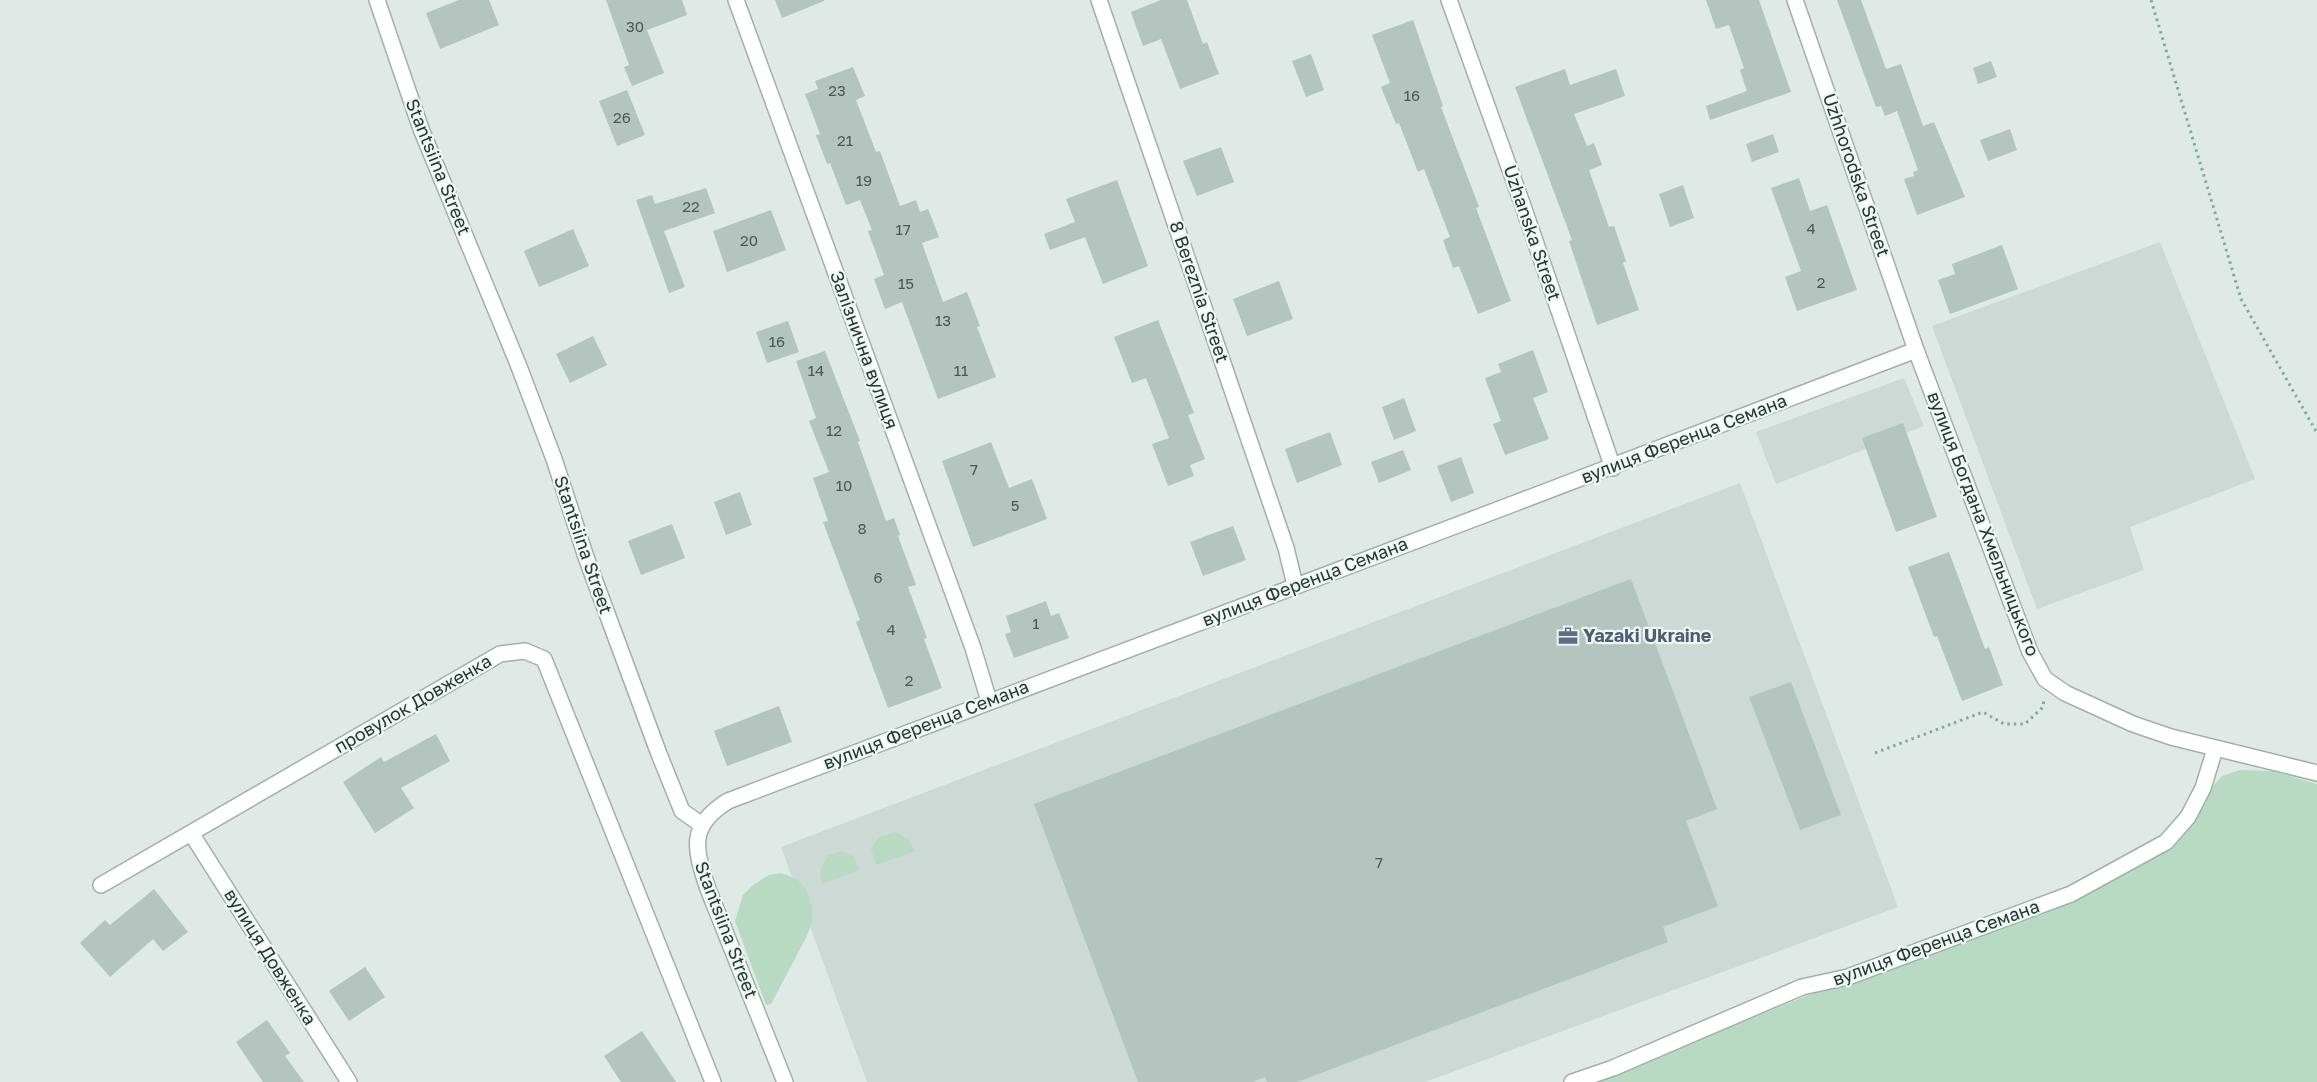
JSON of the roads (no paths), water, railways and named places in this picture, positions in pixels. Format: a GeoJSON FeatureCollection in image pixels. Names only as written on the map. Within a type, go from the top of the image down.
{"type":"FeatureCollection","features":[{"type":"Feature","properties":{"kind":"street","name":"Stantsiina Street"},"geometry":{"type":"LineString","coordinates":[[377,0],[421,129],[518,364],[554,459],[586,557],[659,754],[682,811],[702,825],[696,845],[700,866],[785,1082]]}},
{"type":"Feature","properties":{"kind":"street","name":"Залізнична вулиця"},"geometry":{"type":"LineString","coordinates":[[736,0],[970,638],[989,701]]}},
{"type":"Feature","properties":{"kind":"street","name":"8 Bereznia Street"},"geometry":{"type":"LineString","coordinates":[[1099,0],[1286,548],[1295,585]]}},
{"type":"Feature","properties":{"kind":"street","name":"Uzhanska Street"},"geometry":{"type":"LineString","coordinates":[[1448,0],[1523,206],[1613,468]]}},
{"type":"Feature","properties":{"kind":"street","name":"Uzhhorodska Street"},"geometry":{"type":"LineString","coordinates":[[1795,0],[1916,350]]}},
{"type":"Feature","properties":{"kind":"street","name":"вулиця Ференца Семана"},"geometry":{"type":"LineString","coordinates":[[702,825],[715,809],[728,801],[1295,585],[1613,468],[1916,350]]}},
{"type":"Feature","properties":{"kind":"street","name":"вулиця Богдана Хмельницького"},"geometry":{"type":"LineString","coordinates":[[1916,350],[2030,652],[2045,678],[2065,693],[2133,724],[2216,749],[2317,773]]}},
{"type":"Feature","properties":{"kind":"street","name":"провулок Довженка"},"geometry":{"type":"LineString","coordinates":[[101,884],[500,654],[525,651],[544,659],[713,1082]]}},
{"type":"Feature","properties":{"kind":"street","name":"вулиця Ференца Семана"},"geometry":{"type":"LineString","coordinates":[[1572,1082],[1614,1068],[1802,987],[1848,977],[2071,894],[2166,842],[2188,817],[2203,788],[2216,749]]}},
{"type":"Feature","properties":{"kind":"street","name":"вулиця Довженка"},"geometry":{"type":"LineString","coordinates":[[191,833],[349,1082]]}},
{"type":"Feature","properties":{"kind":"place","name":"Yazaki Ukraine"},"geometry":{"type":"Point","coordinates":[1568,636]}}]}
